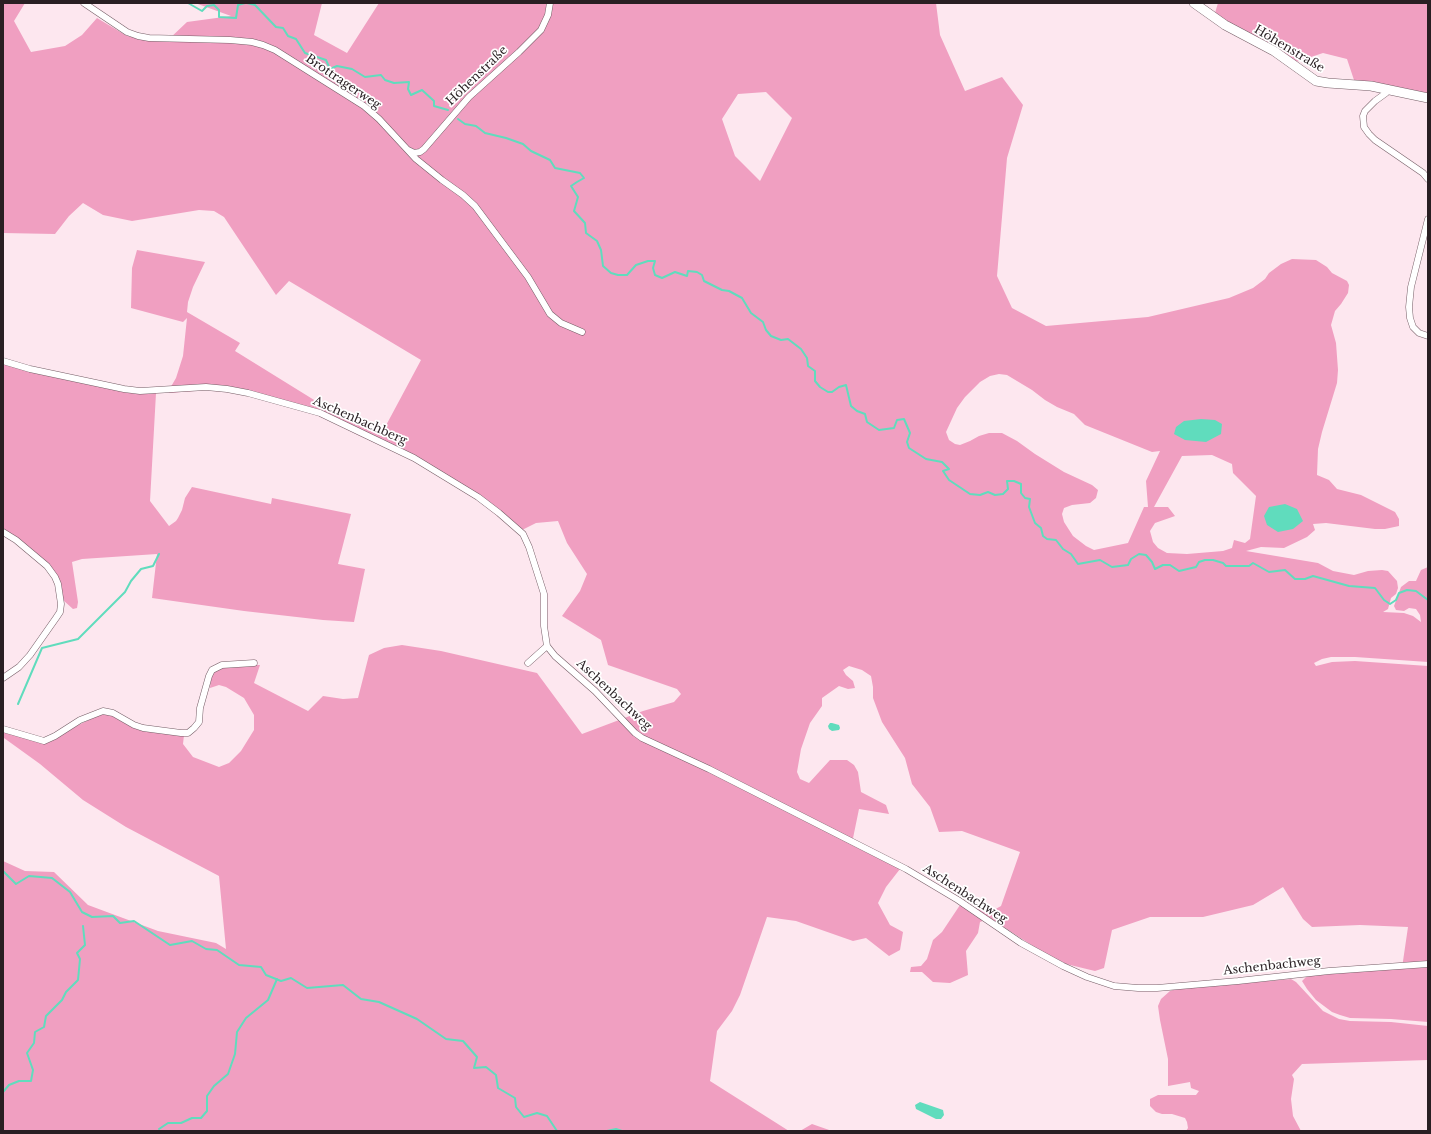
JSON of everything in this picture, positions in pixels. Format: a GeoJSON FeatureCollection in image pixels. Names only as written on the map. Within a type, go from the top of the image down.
{"type":"FeatureCollection","features":[{"type":"Feature","properties":{"kind":"street","name":"Brottragerweg"},"geometry":{"type":"LineString","coordinates":[[84,3],[127,32],[138,36],[149,38],[252,42],[263,45],[275,50],[364,106],[376,116],[421,163],[475,206],[528,277],[550,314],[561,322],[582,332]]}},
{"type":"Feature","properties":{"kind":"street","name":"Höhenstraße"},"geometry":{"type":"LineString","coordinates":[[407,150],[414,153],[420,152],[424,149],[469,97],[541,30],[548,15],[550,3]]}},
{"type":"Feature","properties":{"kind":"street","name":"Höhenstraße"},"geometry":{"type":"LineString","coordinates":[[1194,3],[1226,26],[1278,54],[1305,75],[1316,81],[1371,86],[1428,98]]}},
{"type":"Feature","properties":{"kind":"street"},"geometry":{"type":"LineString","coordinates":[[1389,89],[1365,111],[1363,116],[1364,127],[1375,140],[1423,173],[1428,179]]}},
{"type":"Feature","properties":{"kind":"street"},"geometry":{"type":"LineString","coordinates":[[1428,219],[1411,287],[1409,307],[1413,327],[1419,333],[1428,336]]}},
{"type":"Feature","properties":{"kind":"street","name":"Aschenbachberg"},"geometry":{"type":"LineString","coordinates":[[3,362],[124,389],[140,391],[206,387],[248,393],[326,416],[414,458],[478,497],[504,516],[523,534],[529,547],[544,594],[544,635],[547,646]]}},
{"type":"Feature","properties":{"kind":"street"},"geometry":{"type":"LineString","coordinates":[[3,532],[22,545],[47,566],[55,577],[60,593],[61,604],[61,610],[30,655],[19,667],[3,678]]}},
{"type":"Feature","properties":{"kind":"street"},"geometry":{"type":"LineString","coordinates":[[528,663],[547,646]]}},
{"type":"Feature","properties":{"kind":"street","name":"Aschenbachweg"},"geometry":{"type":"LineString","coordinates":[[547,646],[555,656],[594,691],[634,733],[642,738],[708,769],[906,869],[958,900],[1021,943],[1087,977],[1114,986],[1156,988],[1329,971],[1428,964]]}},
{"type":"Feature","properties":{"kind":"street"},"geometry":{"type":"LineString","coordinates":[[3,729],[44,740],[55,736],[80,720],[104,711],[113,713],[130,723],[143,728],[188,733],[198,722],[200,708],[212,670],[222,665],[254,663]]}},
{"type":"Feature","properties":{"kind":"shaded area"},"geometry":{"type":"Polygon","coordinates":[[[3,3],[25,3],[14,21],[31,52],[65,46],[82,35],[97,18],[127,36],[151,40],[168,40],[187,22],[231,16],[195,3],[322,3],[314,35],[347,53],[379,3],[936,3],[940,35],[965,91],[1002,77],[1023,105],[1007,158],[997,276],[1012,308],[1046,326],[1148,317],[1229,298],[1253,288],[1281,264],[1292,259],[1316,260],[1327,267],[1332,273],[1347,281],[1349,285],[1348,293],[1335,311],[1331,325],[1336,343],[1338,370],[1337,383],[1318,449],[1317,475],[1329,480],[1337,489],[1361,495],[1395,512],[1399,519],[1399,526],[1385,529],[1375,529],[1326,523],[1313,524],[1315,530],[1307,537],[1284,548],[1261,547],[1246,551],[1318,563],[1333,571],[1354,575],[1368,571],[1388,571],[1397,581],[1398,588],[1396,594],[1391,598],[1388,609],[1383,612],[1404,613],[1413,616],[1421,622],[1420,615],[1416,609],[1409,608],[1404,611],[1396,610],[1394,606],[1401,587],[1409,581],[1416,581],[1421,570],[1428,567],[1428,662],[1355,657],[1331,657],[1314,663],[1316,666],[1332,662],[1355,661],[1428,666],[1428,1022],[1350,1018],[1332,1012],[1316,1000],[1302,981],[1307,976],[1402,968],[1408,927],[1360,925],[1312,927],[1303,919],[1283,887],[1253,905],[1203,917],[1150,917],[1112,930],[1104,968],[1095,971],[1066,964],[1045,954],[990,918],[980,922],[978,933],[966,951],[968,975],[950,983],[933,982],[922,972],[910,972],[911,967],[921,966],[927,959],[933,940],[942,932],[960,905],[990,912],[1001,906],[1020,852],[962,831],[939,832],[930,807],[912,784],[905,758],[882,722],[873,698],[871,676],[862,670],[849,666],[843,670],[853,681],[855,688],[848,689],[839,686],[822,698],[822,706],[810,723],[801,749],[797,772],[800,779],[809,783],[830,760],[847,760],[854,765],[858,772],[861,792],[886,805],[889,814],[859,809],[852,843],[900,869],[886,887],[878,903],[890,925],[903,932],[900,950],[889,956],[866,938],[853,941],[796,921],[767,917],[740,995],[732,1011],[717,1031],[710,1081],[789,1131],[3,1131],[3,861],[25,871],[54,872],[88,905],[158,931],[216,943],[226,949],[219,876],[126,827],[83,800],[40,764],[4,738],[3,730],[44,742],[105,712],[128,725],[184,735],[183,744],[193,757],[219,767],[229,763],[241,751],[254,730],[254,715],[244,698],[226,687],[219,685],[210,688],[211,675],[216,670],[222,667],[260,665],[254,683],[308,711],[323,696],[343,699],[358,698],[369,655],[384,648],[402,645],[441,651],[537,673],[582,734],[643,711],[674,702],[681,694],[677,689],[608,665],[601,640],[562,616],[580,591],[587,574],[567,543],[558,521],[536,523],[518,532],[477,500],[413,460],[312,413],[237,393],[206,390],[169,393],[169,390],[176,378],[183,356],[187,318],[183,322],[131,308],[132,268],[137,250],[205,262],[193,287],[188,302],[187,312],[240,343],[235,351],[340,416],[378,435],[383,431],[421,360],[289,281],[276,295],[224,217],[214,211],[199,210],[132,221],[103,215],[83,203],[69,216],[55,234],[3,233],[3,3]],[[766,92],[738,94],[722,119],[735,156],[760,181],[792,118],[766,92]],[[999,374],[990,376],[980,382],[965,397],[957,408],[946,432],[949,440],[960,445],[989,433],[1002,433],[1017,441],[1064,472],[1092,485],[1098,490],[1096,498],[1090,503],[1072,505],[1064,508],[1062,514],[1064,522],[1073,536],[1094,550],[1128,543],[1144,507],[1148,507],[1146,481],[1160,451],[1152,452],[1085,425],[1074,414],[1057,407],[1007,375],[999,374]],[[1212,455],[1182,456],[1154,507],[1168,507],[1175,516],[1155,523],[1150,531],[1153,542],[1158,548],[1167,553],[1187,554],[1223,551],[1232,548],[1234,540],[1245,543],[1250,539],[1256,496],[1233,473],[1232,464],[1212,455]]]}},
{"type":"Feature","properties":{"kind":"shaded area"},"geometry":{"type":"Polygon","coordinates":[[[1218,3],[1428,3],[1428,94],[1403,88],[1354,80],[1347,59],[1323,53],[1296,62],[1227,22],[1215,13],[1218,3]]]}},
{"type":"Feature","properties":{"kind":"shaded area"},"geometry":{"type":"Polygon","coordinates":[[[3,364],[30,372],[124,392],[140,394],[156,393],[150,501],[169,526],[178,518],[185,498],[192,487],[271,504],[272,498],[351,514],[338,564],[365,569],[354,622],[244,611],[152,598],[157,554],[82,559],[72,562],[78,602],[77,608],[73,609],[63,600],[57,576],[3,529],[3,364]]]}},
{"type":"Feature","properties":{"kind":"shaded area"},"geometry":{"type":"Polygon","coordinates":[[[1201,419],[1215,420],[1222,424],[1221,434],[1206,442],[1185,440],[1174,434],[1176,427],[1184,421],[1201,419]]]}},
{"type":"Feature","properties":{"kind":"shaded area"},"geometry":{"type":"Polygon","coordinates":[[[1285,504],[1297,509],[1303,521],[1293,529],[1278,532],[1267,525],[1264,516],[1269,507],[1285,504]]]}},
{"type":"Feature","properties":{"kind":"shaded area"},"geometry":{"type":"Polygon","coordinates":[[[830,723],[839,725],[839,730],[832,731],[829,729],[828,726],[830,723]]]}},
{"type":"Feature","properties":{"kind":"shaded area"},"geometry":{"type":"Polygon","coordinates":[[[1291,979],[1296,982],[1323,1011],[1339,1019],[1428,1026],[1428,1060],[1302,1064],[1292,1075],[1294,1079],[1291,1099],[1293,1116],[1301,1131],[1186,1131],[1188,1128],[1185,1118],[1172,1114],[1162,1114],[1156,1112],[1150,1106],[1150,1099],[1158,1095],[1196,1095],[1199,1091],[1191,1088],[1190,1082],[1168,1086],[1168,1059],[1158,1006],[1161,999],[1170,991],[1176,989],[1291,979]]]}},
{"type":"Feature","properties":{"kind":"shaded area"},"geometry":{"type":"Polygon","coordinates":[[[920,1102],[943,1110],[944,1115],[941,1119],[936,1119],[916,1109],[915,1105],[920,1102]]]}},
{"type":"Feature","properties":{"kind":"shaded area"},"geometry":{"type":"Polygon","coordinates":[[[812,1124],[832,1131],[800,1131],[812,1124]]]}},
{"type":"Feature","properties":{"kind":"waterway"},"geometry":{"type":"LineString","coordinates":[[188,3],[202,11],[207,6],[214,5],[219,10],[219,17],[236,18],[238,5],[245,3]]}},
{"type":"Feature","properties":{"kind":"waterway"},"geometry":{"type":"LineString","coordinates":[[247,3],[255,5],[276,27],[283,28],[288,36],[296,39],[305,53],[326,60],[330,69],[337,66],[352,69],[365,77],[381,75],[385,80],[394,83],[409,82],[408,89],[411,95],[422,90],[434,101],[434,106],[448,110]]}},
{"type":"Feature","properties":{"kind":"waterway"},"geometry":{"type":"LineString","coordinates":[[458,119],[465,124],[476,126],[485,133],[523,144],[531,151],[550,160],[555,168],[580,173],[584,178],[571,186],[578,197],[574,211],[585,223],[586,233],[597,241],[601,250],[603,266],[611,273],[627,275],[636,265],[648,261],[655,261],[653,268],[655,275],[662,278],[675,272],[687,276],[688,271],[697,272],[702,275],[704,281],[742,298],[751,313],[763,322],[766,330],[771,336],[781,340],[788,339],[801,349],[807,358],[808,366],[815,371],[815,381],[820,387],[828,392],[832,392],[839,387],[846,385],[851,406],[857,411],[865,414],[867,422],[879,430],[894,428],[897,420],[904,419],[910,433],[907,442],[909,448],[926,459],[942,462],[949,469],[943,471],[949,480],[970,494],[980,495],[988,492],[995,495],[1003,494],[1008,489],[1007,481],[1014,481],[1021,484],[1021,493],[1025,498],[1030,499],[1029,507],[1035,523],[1041,528],[1043,536],[1047,539],[1056,540],[1063,549],[1071,554],[1078,564],[1100,560],[1112,567],[1128,565],[1131,559],[1139,554],[1146,555],[1152,562],[1155,569],[1163,565],[1170,565],[1179,571],[1196,567],[1199,562],[1205,560],[1213,560],[1223,563],[1226,566],[1249,566],[1253,563],[1269,572],[1285,570],[1295,579],[1305,579],[1313,576],[1349,586],[1375,588],[1384,600],[1390,604],[1396,600],[1399,593],[1407,590],[1416,591],[1428,600]]}},
{"type":"Feature","properties":{"kind":"waterway"},"geometry":{"type":"LineString","coordinates":[[18,704],[42,648],[78,639],[125,592],[131,581],[141,569],[153,566],[159,554]]}},
{"type":"Feature","properties":{"kind":"waterway"},"geometry":{"type":"LineString","coordinates":[[3,871],[16,884],[29,876],[52,878],[70,892],[82,912],[92,917],[113,916],[120,923],[134,921],[170,945],[192,941],[206,949],[217,950],[239,965],[261,967],[266,975],[281,981],[291,978],[307,988],[343,985],[361,999],[379,1002],[417,1019],[446,1039],[463,1041],[477,1057],[474,1068],[486,1067],[496,1075],[498,1088],[515,1098],[516,1107],[524,1117],[537,1113],[547,1116],[557,1131]]}},
{"type":"Feature","properties":{"kind":"waterway"},"geometry":{"type":"LineString","coordinates":[[3,1092],[9,1085],[19,1081],[31,1081],[33,1070],[27,1053],[34,1043],[35,1032],[44,1027],[46,1016],[62,1000],[66,992],[78,980],[80,959],[77,953],[85,945],[83,926]]}},
{"type":"Feature","properties":{"kind":"waterway"},"geometry":{"type":"LineString","coordinates":[[159,1129],[168,1123],[181,1123],[192,1118],[201,1118],[207,1111],[207,1096],[214,1086],[228,1074],[235,1054],[237,1032],[246,1018],[268,1000],[277,979]]}},
{"type":"Feature","properties":{"kind":"waterway"},"geometry":{"type":"LineString","coordinates":[[607,1131],[616,1129],[622,1131]]}}]}
